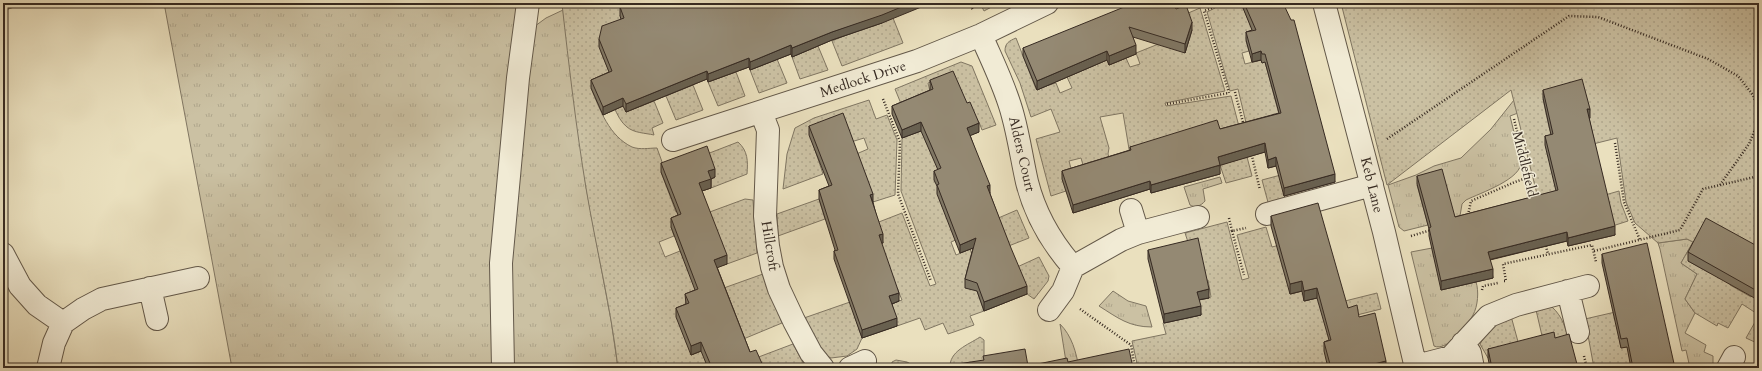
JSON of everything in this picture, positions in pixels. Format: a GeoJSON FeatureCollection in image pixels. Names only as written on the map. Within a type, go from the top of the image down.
{"type":"FeatureCollection","features":[{"type":"Feature","properties":{"kind":"street"},"geometry":{"type":"LineString","coordinates":[[503,368],[501,263],[518,78],[528,3]]}},
{"type":"Feature","properties":{"kind":"street","name":"Medlock Drive"},"geometry":{"type":"LineString","coordinates":[[673,140],[917,61],[981,34],[1047,3]]}},
{"type":"Feature","properties":{"kind":"street","name":"Keb Lane"},"geometry":{"type":"LineString","coordinates":[[1324,3],[1372,185],[1416,367]]}},
{"type":"Feature","properties":{"kind":"street","name":"Alders Court"},"geometry":{"type":"LineString","coordinates":[[981,34],[1006,93],[1013,116],[1033,201],[1048,234],[1058,250],[1073,267]]}},
{"type":"Feature","properties":{"kind":"street","name":"Hillcroft"},"geometry":{"type":"LineString","coordinates":[[761,112],[768,130],[765,216],[771,262],[779,289],[794,321],[811,353],[823,368]]}},
{"type":"Feature","properties":{"kind":"street"},"geometry":{"type":"LineString","coordinates":[[1267,214],[1372,185]]}},
{"type":"Feature","properties":{"kind":"street"},"geometry":{"type":"LineString","coordinates":[[1131,210],[1138,233]]}},
{"type":"Feature","properties":{"kind":"street"},"geometry":{"type":"LineString","coordinates":[[1048,310],[1063,291],[1073,267],[1121,240],[1138,233],[1198,217]]}},
{"type":"Feature","properties":{"kind":"street"},"geometry":{"type":"LineString","coordinates":[[3,254],[20,286],[37,305],[63,323]]}},
{"type":"Feature","properties":{"kind":"street"},"geometry":{"type":"LineString","coordinates":[[48,368],[54,343],[63,323],[102,299],[198,278]]}},
{"type":"Feature","properties":{"kind":"street"},"geometry":{"type":"LineString","coordinates":[[150,288],[157,319]]}},
{"type":"Feature","properties":{"kind":"street"},"geometry":{"type":"LineString","coordinates":[[1416,367],[1451,357],[1489,316],[1516,305],[1578,289],[1578,332]]}},
{"type":"Feature","properties":{"kind":"street"},"geometry":{"type":"LineString","coordinates":[[1463,343],[1470,354],[1473,368]]}},
{"type":"Feature","properties":{"kind":"path"},"geometry":{"type":"LineString","coordinates":[[1167,104],[1229,93],[1204,11],[1212,8],[1210,3]]}},
{"type":"Feature","properties":{"kind":"path"},"geometry":{"type":"LineString","coordinates":[[1364,155],[1569,16],[1598,17],[1708,59],[1738,76],[1753,95],[1759,112]]}},
{"type":"Feature","properties":{"kind":"path"},"geometry":{"type":"LineString","coordinates":[[880,92],[900,142],[898,194],[931,281]]}},
{"type":"Feature","properties":{"kind":"path"},"geometry":{"type":"LineString","coordinates":[[1235,92],[1245,130]]}},
{"type":"Feature","properties":{"kind":"path","name":"Middlefield"},"geometry":{"type":"LineString","coordinates":[[1514,120],[1535,200]]}},
{"type":"Feature","properties":{"kind":"path"},"geometry":{"type":"LineString","coordinates":[[1720,185],[1749,144],[1759,120]]}},
{"type":"Feature","properties":{"kind":"path"},"geometry":{"type":"LineString","coordinates":[[1615,143],[1624,202],[1640,240]]}},
{"type":"Feature","properties":{"kind":"path"},"geometry":{"type":"LineString","coordinates":[[1249,146],[1267,214]]}},
{"type":"Feature","properties":{"kind":"path"},"geometry":{"type":"LineString","coordinates":[[1594,251],[1680,230],[1703,189],[1759,176]]}},
{"type":"Feature","properties":{"kind":"path"},"geometry":{"type":"LineString","coordinates":[[1464,218],[1469,214],[1471,201],[1529,177]]}},
{"type":"Feature","properties":{"kind":"path"},"geometry":{"type":"LineString","coordinates":[[1409,236],[1436,229]]}},
{"type":"Feature","properties":{"kind":"path"},"geometry":{"type":"LineString","coordinates":[[1232,232],[1244,275]]}},
{"type":"Feature","properties":{"kind":"path"},"geometry":{"type":"LineString","coordinates":[[1544,239],[1548,254]]}},
{"type":"Feature","properties":{"kind":"path"},"geometry":{"type":"LineString","coordinates":[[1482,294],[1483,286],[1506,280],[1503,264],[1592,245],[1596,265]]}},
{"type":"Feature","properties":{"kind":"path"},"geometry":{"type":"LineString","coordinates":[[1078,307],[1131,346],[1135,368]]}},
{"type":"Feature","properties":{"kind":"green space"},"geometry":{"type":"Polygon","coordinates":[[[3,3],[25,3],[3,11],[3,3]]]}},
{"type":"Feature","properties":{"kind":"green space"},"geometry":{"type":"Polygon","coordinates":[[[164,3],[517,3],[495,368],[232,368],[164,3]]]}},
{"type":"Feature","properties":{"kind":"green space"},"geometry":{"type":"Polygon","coordinates":[[[660,3],[630,10],[620,15],[628,37],[601,52],[626,112],[654,101],[663,123],[652,128],[654,135],[633,130],[623,123],[611,100],[605,83],[591,88],[606,122],[617,136],[635,148],[657,148],[665,170],[661,172],[676,212],[686,209],[671,227],[674,236],[659,242],[665,257],[680,251],[700,286],[685,303],[689,312],[691,355],[704,350],[712,368],[618,368],[586,188],[576,119],[562,4],[660,3]]]}},
{"type":"Feature","properties":{"kind":"green space"},"geometry":{"type":"Polygon","coordinates":[[[855,3],[882,23],[893,18],[903,43],[842,66],[832,41],[861,29],[855,3]]]}},
{"type":"Feature","properties":{"kind":"green space"},"geometry":{"type":"Polygon","coordinates":[[[980,3],[999,3],[984,11],[980,3]]]}},
{"type":"Feature","properties":{"kind":"green space"},"geometry":{"type":"Polygon","coordinates":[[[1213,3],[1241,3],[1253,31],[1246,41],[1249,51],[1242,53],[1245,64],[1261,60],[1262,63],[1265,62],[1280,118],[1247,127],[1238,89],[1230,91],[1207,12],[1215,8],[1213,3]]]}},
{"type":"Feature","properties":{"kind":"green space"},"geometry":{"type":"Polygon","coordinates":[[[1341,3],[1759,3],[1759,256],[1688,261],[1731,282],[1730,285],[1751,297],[1759,284],[1759,315],[1742,304],[1728,328],[1718,323],[1717,326],[1695,313],[1685,299],[1697,274],[1681,263],[1693,242],[1687,239],[1658,243],[1635,223],[1626,202],[1617,138],[1593,144],[1587,118],[1590,118],[1543,99],[1549,127],[1566,178],[1541,210],[1511,90],[1387,185],[1341,3]]]}},
{"type":"Feature","properties":{"kind":"green space"},"geometry":{"type":"Polygon","coordinates":[[[1200,8],[1225,91],[1165,103],[1166,106],[1231,96],[1252,176],[1226,183],[1220,165],[1227,163],[1130,155],[1123,113],[1100,117],[1109,148],[1108,154],[1111,164],[1085,172],[1081,158],[1069,161],[1073,176],[1066,191],[1051,196],[1036,139],[1060,132],[1051,109],[1031,117],[1020,83],[1005,51],[1009,41],[1016,38],[1036,89],[1056,83],[1060,93],[1072,88],[1067,77],[1101,46],[1109,65],[1126,58],[1130,67],[1140,64],[1136,53],[1171,39],[1186,14],[1200,8]]]}},
{"type":"Feature","properties":{"kind":"green space"},"geometry":{"type":"Polygon","coordinates":[[[563,10],[586,187],[611,320],[618,368],[509,368],[506,266],[531,29],[546,18],[563,10]]]}},
{"type":"Feature","properties":{"kind":"green space"},"geometry":{"type":"Polygon","coordinates":[[[818,46],[828,70],[800,79],[792,57],[818,46]]]}},
{"type":"Feature","properties":{"kind":"green space"},"geometry":{"type":"Polygon","coordinates":[[[777,59],[787,83],[759,93],[750,70],[777,59]]]}},
{"type":"Feature","properties":{"kind":"green space"},"geometry":{"type":"Polygon","coordinates":[[[961,62],[972,66],[996,125],[982,130],[979,122],[976,123],[936,80],[928,83],[965,236],[951,242],[956,255],[970,249],[977,268],[977,291],[984,311],[970,316],[974,325],[948,334],[943,323],[925,330],[920,318],[897,326],[889,305],[902,300],[897,288],[884,292],[879,244],[883,242],[866,227],[902,213],[930,286],[936,284],[901,191],[902,138],[913,133],[895,89],[961,62]]]}},
{"type":"Feature","properties":{"kind":"green space"},"geometry":{"type":"Polygon","coordinates":[[[736,72],[745,96],[718,106],[708,82],[736,72]]]}},
{"type":"Feature","properties":{"kind":"green space"},"geometry":{"type":"Polygon","coordinates":[[[693,85],[703,110],[676,120],[666,96],[693,85]]]}},
{"type":"Feature","properties":{"kind":"green space"},"geometry":{"type":"Polygon","coordinates":[[[869,100],[876,119],[887,115],[897,140],[895,195],[873,202],[854,155],[868,149],[864,138],[851,142],[810,135],[823,174],[783,189],[787,154],[795,128],[814,118],[869,100]]]}},
{"type":"Feature","properties":{"kind":"green space"},"geometry":{"type":"Polygon","coordinates":[[[1514,100],[1518,113],[1510,116],[1521,161],[1520,168],[1515,174],[1500,185],[1466,200],[1462,204],[1460,216],[1453,218],[1417,185],[1428,225],[1404,231],[1399,227],[1388,185],[1416,175],[1434,166],[1461,158],[1491,129],[1514,100]]]}},
{"type":"Feature","properties":{"kind":"green space"},"geometry":{"type":"Polygon","coordinates":[[[738,142],[744,149],[747,156],[747,174],[711,188],[708,180],[715,177],[707,154],[738,142]]]}},
{"type":"Feature","properties":{"kind":"green space"},"geometry":{"type":"Polygon","coordinates":[[[1292,172],[1282,187],[1286,202],[1269,206],[1262,180],[1292,172]]]}},
{"type":"Feature","properties":{"kind":"green space"},"geometry":{"type":"Polygon","coordinates":[[[1220,177],[1222,183],[1203,189],[1205,201],[1203,203],[1196,206],[1190,205],[1184,187],[1220,177]]]}},
{"type":"Feature","properties":{"kind":"green space"},"geometry":{"type":"Polygon","coordinates":[[[1619,191],[1621,203],[1628,221],[1603,229],[1605,195],[1619,191]]]}},
{"type":"Feature","properties":{"kind":"green space"},"geometry":{"type":"Polygon","coordinates":[[[745,199],[753,200],[757,253],[727,264],[707,213],[745,199]]]}},
{"type":"Feature","properties":{"kind":"green space"},"geometry":{"type":"Polygon","coordinates":[[[819,199],[825,219],[778,236],[777,214],[819,199]]]}},
{"type":"Feature","properties":{"kind":"green space"},"geometry":{"type":"Polygon","coordinates":[[[1017,210],[1029,238],[1006,247],[996,219],[1017,210]]]}},
{"type":"Feature","properties":{"kind":"green space"},"geometry":{"type":"Polygon","coordinates":[[[1227,222],[1242,280],[1249,278],[1237,235],[1266,227],[1272,247],[1283,244],[1291,294],[1302,291],[1305,301],[1338,292],[1341,302],[1377,293],[1381,309],[1333,321],[1328,368],[1138,368],[1132,341],[1166,334],[1163,323],[1201,315],[1197,300],[1211,297],[1208,280],[1201,281],[1185,233],[1227,222]]]}},
{"type":"Feature","properties":{"kind":"green space"},"geometry":{"type":"Polygon","coordinates":[[[1687,239],[1693,242],[1681,263],[1697,274],[1685,299],[1695,313],[1685,333],[1706,345],[1704,352],[1713,356],[1713,364],[1711,368],[1690,368],[1686,350],[1682,351],[1658,243],[1687,239]]]}},
{"type":"Feature","properties":{"kind":"green space"},"geometry":{"type":"Polygon","coordinates":[[[1432,248],[1476,282],[1478,290],[1476,307],[1470,320],[1456,337],[1445,345],[1439,347],[1434,346],[1411,252],[1432,248]]]}},
{"type":"Feature","properties":{"kind":"green space"},"geometry":{"type":"Polygon","coordinates":[[[1039,257],[1049,276],[1048,281],[1034,299],[1027,294],[1015,268],[1039,257]]]}},
{"type":"Feature","properties":{"kind":"green space"},"geometry":{"type":"Polygon","coordinates":[[[763,274],[782,323],[741,340],[721,289],[763,274]]]}},
{"type":"Feature","properties":{"kind":"green space"},"geometry":{"type":"Polygon","coordinates":[[[1113,291],[1128,301],[1146,306],[1152,327],[1130,324],[1099,306],[1113,291]]]}},
{"type":"Feature","properties":{"kind":"green space"},"geometry":{"type":"Polygon","coordinates":[[[850,302],[862,338],[857,349],[847,356],[831,358],[825,355],[804,318],[850,302]]]}},
{"type":"Feature","properties":{"kind":"green space"},"geometry":{"type":"Polygon","coordinates":[[[1552,307],[1561,319],[1569,343],[1543,340],[1536,310],[1552,307]]]}},
{"type":"Feature","properties":{"kind":"green space"},"geometry":{"type":"Polygon","coordinates":[[[1624,310],[1617,327],[1621,348],[1632,346],[1630,361],[1631,368],[1594,368],[1585,319],[1624,310]]]}},
{"type":"Feature","properties":{"kind":"green space"},"geometry":{"type":"Polygon","coordinates":[[[1759,315],[1759,344],[1746,338],[1759,315]]]}},
{"type":"Feature","properties":{"kind":"green space"},"geometry":{"type":"Polygon","coordinates":[[[1511,316],[1520,349],[1488,358],[1480,344],[1486,334],[1493,327],[1511,316]]]}},
{"type":"Feature","properties":{"kind":"green space"},"geometry":{"type":"Polygon","coordinates":[[[1060,324],[1068,334],[1075,350],[1079,368],[1067,368],[1060,324]]]}},
{"type":"Feature","properties":{"kind":"green space"},"geometry":{"type":"Polygon","coordinates":[[[980,337],[984,340],[984,368],[950,368],[953,357],[956,353],[980,337]]]}},
{"type":"Feature","properties":{"kind":"green space"},"geometry":{"type":"Polygon","coordinates":[[[793,344],[806,368],[761,368],[756,358],[793,344]]]}},
{"type":"Feature","properties":{"kind":"green space"},"geometry":{"type":"Polygon","coordinates":[[[896,360],[907,362],[918,368],[892,368],[892,362],[896,360]]]}},
{"type":"Feature","properties":{"kind":"building"},"geometry":{"type":"Polygon","coordinates":[[[631,3],[911,3],[792,48],[791,45],[750,62],[749,58],[708,74],[707,71],[626,104],[623,98],[603,107],[591,80],[612,71],[599,39],[602,26],[624,18],[620,7],[631,3]]]}},
{"type":"Feature","properties":{"kind":"building"},"geometry":{"type":"Polygon","coordinates":[[[1134,3],[1173,3],[1176,9],[1186,5],[1192,22],[1185,44],[1129,27],[1136,45],[1109,56],[1107,51],[1037,81],[1023,48],[1134,3]]]}},
{"type":"Feature","properties":{"kind":"building"},"geometry":{"type":"Polygon","coordinates":[[[1244,3],[1283,3],[1291,20],[1294,20],[1335,174],[1284,188],[1276,157],[1268,160],[1265,143],[1218,157],[1220,165],[1151,185],[1150,181],[1073,205],[1062,171],[1131,150],[1130,147],[1217,120],[1220,129],[1281,113],[1265,54],[1262,54],[1261,51],[1252,54],[1246,32],[1256,30],[1244,3]]]}},
{"type":"Feature","properties":{"kind":"building"},"geometry":{"type":"Polygon","coordinates":[[[953,71],[967,103],[970,102],[979,123],[967,128],[990,185],[987,186],[1027,286],[984,302],[977,283],[965,279],[976,238],[960,245],[937,185],[939,184],[934,171],[941,168],[921,122],[902,130],[892,106],[933,89],[930,80],[953,71]]]}},
{"type":"Feature","properties":{"kind":"building"},"geometry":{"type":"Polygon","coordinates":[[[1582,79],[1590,109],[1587,109],[1615,226],[1568,238],[1567,232],[1488,252],[1493,269],[1441,281],[1429,228],[1431,227],[1417,176],[1442,169],[1455,217],[1558,190],[1545,136],[1553,134],[1543,90],[1582,79]]]}},
{"type":"Feature","properties":{"kind":"building"},"geometry":{"type":"Polygon","coordinates":[[[843,113],[873,194],[870,195],[883,234],[879,235],[899,293],[889,296],[897,318],[862,330],[834,251],[838,250],[819,190],[832,185],[809,126],[843,113]]]}},
{"type":"Feature","properties":{"kind":"building"},"geometry":{"type":"Polygon","coordinates":[[[707,146],[715,169],[708,171],[711,179],[699,183],[727,255],[714,260],[750,352],[756,350],[764,368],[712,368],[701,342],[691,346],[676,308],[689,303],[685,294],[698,289],[671,218],[681,214],[661,163],[707,146]]]}},
{"type":"Feature","properties":{"kind":"building"},"geometry":{"type":"Polygon","coordinates":[[[1318,203],[1348,308],[1357,305],[1359,317],[1375,313],[1386,361],[1358,368],[1331,368],[1324,342],[1331,340],[1317,288],[1304,291],[1302,281],[1290,284],[1271,216],[1318,203]]]}},
{"type":"Feature","properties":{"kind":"building"},"geometry":{"type":"Polygon","coordinates":[[[1706,218],[1759,247],[1759,292],[1688,252],[1706,218]]]}},
{"type":"Feature","properties":{"kind":"building"},"geometry":{"type":"Polygon","coordinates":[[[1198,238],[1209,289],[1197,292],[1201,306],[1164,314],[1148,250],[1198,238]]]}},
{"type":"Feature","properties":{"kind":"building"},"geometry":{"type":"Polygon","coordinates":[[[1647,243],[1675,368],[1633,368],[1627,338],[1621,339],[1602,254],[1647,243]]]}},
{"type":"Feature","properties":{"kind":"building"},"geometry":{"type":"Polygon","coordinates":[[[1554,332],[1555,338],[1569,334],[1578,368],[1492,368],[1488,349],[1554,332]]]}},
{"type":"Feature","properties":{"kind":"building"},"geometry":{"type":"Polygon","coordinates":[[[1025,349],[1028,366],[1067,358],[1068,362],[1129,349],[1133,368],[952,368],[951,365],[984,360],[983,356],[1025,349]]]}}]}
